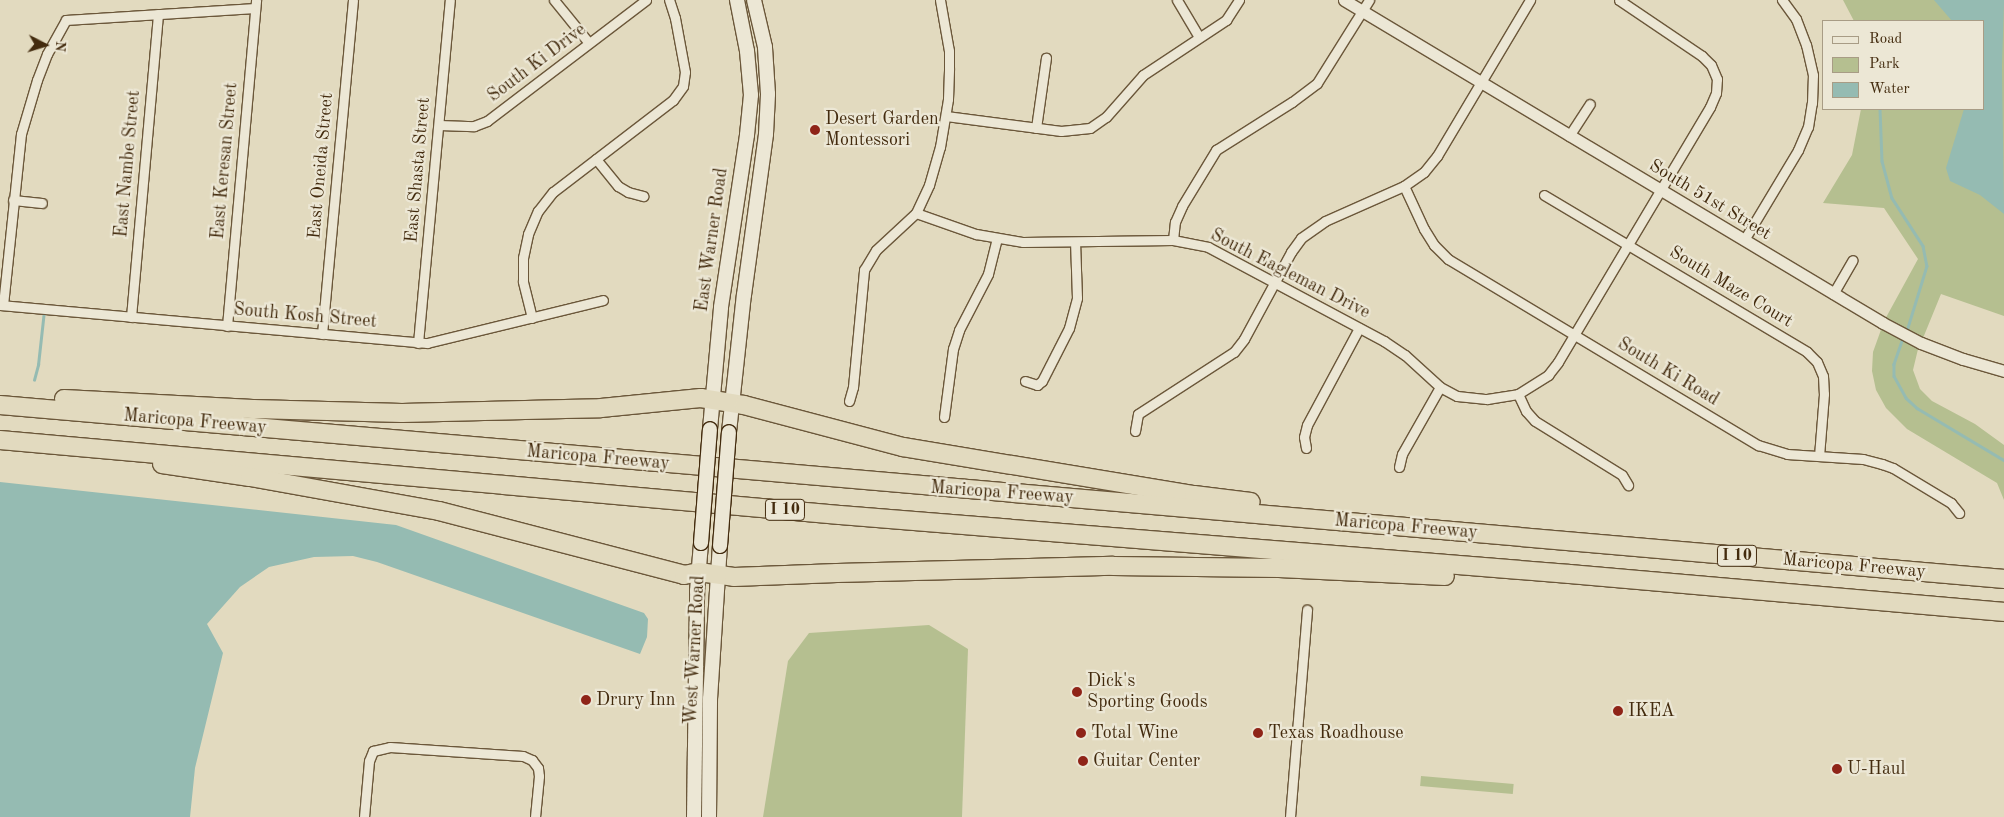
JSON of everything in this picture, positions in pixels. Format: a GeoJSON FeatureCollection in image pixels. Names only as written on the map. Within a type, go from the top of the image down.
{"type":"FeatureCollection","features":[{"type":"Feature","properties":{"kind":"highway"},"geometry":{"type":"LineString","coordinates":[[0,398],[19,396],[243,409],[402,413],[554,410],[701,398],[712,399],[732,402],[903,448],[1194,495],[1283,506],[1446,521],[1471,532]]}},
{"type":"Feature","properties":{"kind":"highway","name":"Maricopa Freeway"},"geometry":{"type":"LineString","coordinates":[[0,404],[680,466],[1471,532],[2004,579]]}},
{"type":"Feature","properties":{"kind":"highway","name":"Maricopa Freeway"},"geometry":{"type":"LineString","coordinates":[[0,440],[840,515],[1570,574],[2004,612]]}},
{"type":"Feature","properties":{"kind":"highway"},"geometry":{"type":"LineString","coordinates":[[0,446],[17,450],[149,463],[240,476],[392,502],[473,519],[684,575],[699,572],[734,578],[837,572],[1113,566],[1279,568],[1485,578],[1570,574]]}},
{"type":"Feature","properties":{"kind":"highway"},"geometry":{"type":"LineString","coordinates":[[1918,605],[1963,619],[2004,623]]}},
{"type":"Feature","properties":{"kind":"main road","name":"East Warner Road"},"geometry":{"type":"LineString","coordinates":[[706,486],[721,307],[751,95],[747,51],[737,0]]}},
{"type":"Feature","properties":{"kind":"main road"},"geometry":{"type":"LineString","coordinates":[[732,402],[744,294],[760,188],[767,113],[765,47],[754,0]]}},
{"type":"Feature","properties":{"kind":"main road"},"geometry":{"type":"LineString","coordinates":[[749,113],[767,113]]}},
{"type":"Feature","properties":{"kind":"main road","name":"West Warner Road"},"geometry":{"type":"LineString","coordinates":[[709,817],[710,699],[732,402]]}},
{"type":"Feature","properties":{"kind":"main road","name":"West Warner Road"},"geometry":{"type":"LineString","coordinates":[[694,817],[697,592],[706,486]]}},
{"type":"Feature","properties":{"kind":"street","name":"East Oneida Street"},"geometry":{"type":"LineString","coordinates":[[322,334],[353,0]]}},
{"type":"Feature","properties":{"kind":"street","name":"East Shasta Street"},"geometry":{"type":"LineString","coordinates":[[418,343],[450,0]]}},
{"type":"Feature","properties":{"kind":"street"},"geometry":{"type":"LineString","coordinates":[[554,0],[589,43]]}},
{"type":"Feature","properties":{"kind":"street","name":"South Ki Drive"},"geometry":{"type":"LineString","coordinates":[[439,125],[474,126],[487,121],[646,0]]}},
{"type":"Feature","properties":{"kind":"street"},"geometry":{"type":"LineString","coordinates":[[532,318],[523,281],[523,258],[528,234],[538,211],[553,192],[674,100],[683,86],[686,72],[675,18],[669,0]]}},
{"type":"Feature","properties":{"kind":"street"},"geometry":{"type":"LineString","coordinates":[[849,401],[853,387],[864,270],[876,250],[916,213],[933,171],[946,116],[949,51],[940,0]]}},
{"type":"Feature","properties":{"kind":"street"},"geometry":{"type":"LineString","coordinates":[[1177,0],[1199,37]]}},
{"type":"Feature","properties":{"kind":"street"},"geometry":{"type":"LineString","coordinates":[[946,116],[1036,128],[1078,131],[1098,124],[1121,102],[1143,75],[1226,20],[1239,0]]}},
{"type":"Feature","properties":{"kind":"street","name":"South 51st Street"},"geometry":{"type":"LineString","coordinates":[[1344,0],[1833,294],[1921,343],[1963,359],[2004,371]]}},
{"type":"Feature","properties":{"kind":"street"},"geometry":{"type":"LineString","coordinates":[[1172,240],[1182,206],[1216,150],[1292,102],[1316,83],[1369,0]]}},
{"type":"Feature","properties":{"kind":"street"},"geometry":{"type":"LineString","coordinates":[[1135,432],[1138,414],[1234,352],[1244,340],[1274,282],[1301,238],[1314,228],[1404,186],[1424,172],[1437,156],[1530,0]]}},
{"type":"Feature","properties":{"kind":"street","name":"South Eagleman Drive"},"geometry":{"type":"LineString","coordinates":[[916,213],[997,239],[1046,243],[1172,240],[1208,247],[1359,328],[1405,355],[1440,388],[1457,396],[1474,399],[1518,394],[1548,375],[1628,245],[1710,107],[1716,93],[1717,79],[1711,65],[1702,56],[1619,0]]}},
{"type":"Feature","properties":{"kind":"street"},"geometry":{"type":"LineString","coordinates":[[1744,240],[1798,150],[1812,103],[1812,75],[1806,45],[1796,19],[1782,0]]}},
{"type":"Feature","properties":{"kind":"street"},"geometry":{"type":"LineString","coordinates":[[2,305],[20,134],[26,109],[47,54],[66,20],[158,14],[256,4]]}},
{"type":"Feature","properties":{"kind":"street","name":"East Keresan Street"},"geometry":{"type":"LineString","coordinates":[[227,326],[256,4]]}},
{"type":"Feature","properties":{"kind":"street","name":"East Nambe Street"},"geometry":{"type":"LineString","coordinates":[[131,317],[158,14]]}},
{"type":"Feature","properties":{"kind":"street"},"geometry":{"type":"LineString","coordinates":[[1036,128],[1046,58]]}},
{"type":"Feature","properties":{"kind":"street"},"geometry":{"type":"LineString","coordinates":[[1570,136],[1590,104]]}},
{"type":"Feature","properties":{"kind":"street"},"geometry":{"type":"LineString","coordinates":[[596,159],[618,186],[628,192],[643,196]]}},
{"type":"Feature","properties":{"kind":"street","name":"South Ki Road"},"geometry":{"type":"LineString","coordinates":[[1404,186],[1434,246],[1448,259],[1758,445],[1788,454],[1863,459],[1892,468],[1951,503],[1959,513]]}},
{"type":"Feature","properties":{"kind":"street","name":"South Maze Court"},"geometry":{"type":"LineString","coordinates":[[1544,195],[1807,352],[1817,362],[1823,376],[1824,394],[1819,456]]}},
{"type":"Feature","properties":{"kind":"street"},"geometry":{"type":"LineString","coordinates":[[13,200],[42,203]]}},
{"type":"Feature","properties":{"kind":"street"},"geometry":{"type":"LineString","coordinates":[[944,417],[953,349],[959,330],[988,274],[997,239]]}},
{"type":"Feature","properties":{"kind":"street"},"geometry":{"type":"LineString","coordinates":[[1024,381],[1037,385],[1042,381],[1069,328],[1077,298],[1075,242]]}},
{"type":"Feature","properties":{"kind":"street"},"geometry":{"type":"LineString","coordinates":[[1833,294],[1853,260]]}},
{"type":"Feature","properties":{"kind":"street","name":"South Kosh Street"},"geometry":{"type":"LineString","coordinates":[[2,305],[418,343],[439,341],[603,300]]}},
{"type":"Feature","properties":{"kind":"street"},"geometry":{"type":"LineString","coordinates":[[1306,448],[1304,437],[1307,426],[1359,328]]}},
{"type":"Feature","properties":{"kind":"street"},"geometry":{"type":"LineString","coordinates":[[1399,467],[1402,454],[1440,388]]}},
{"type":"Feature","properties":{"kind":"street"},"geometry":{"type":"LineString","coordinates":[[1518,394],[1526,411],[1535,421],[1622,475],[1628,485]]}},
{"type":"Feature","properties":{"kind":"street"},"geometry":{"type":"LineString","coordinates":[[1290,817],[1306,610]]}},
{"type":"Feature","properties":{"kind":"street"},"geometry":{"type":"LineString","coordinates":[[364,817],[368,767],[373,751],[390,747],[523,756],[536,764],[539,776],[536,817]]}},
{"type":"Feature","properties":{"kind":"green space"},"geometry":{"type":"Polygon","coordinates":[[[1843,0],[2004,0],[2004,316],[1941,294],[1921,343],[1883,323],[1918,259],[1884,208],[1823,203],[1852,155],[1861,110],[1984,110],[1984,20],[1853,20],[1843,0]]]}},
{"type":"Feature","properties":{"kind":"green space"},"geometry":{"type":"Polygon","coordinates":[[[1882,327],[1919,345],[1913,370],[1920,389],[1932,401],[1975,424],[2004,445],[2004,500],[1997,483],[1907,429],[1886,408],[1876,390],[1872,371],[1873,352],[1882,327]]]}},
{"type":"Feature","properties":{"kind":"green space"},"geometry":{"type":"Polygon","coordinates":[[[929,625],[968,649],[962,817],[763,817],[788,661],[809,633],[929,625]]]}},
{"type":"Feature","properties":{"kind":"green space"},"geometry":{"type":"Polygon","coordinates":[[[1421,776],[1514,784],[1513,794],[1420,786],[1421,776]]]}},
{"type":"Feature","properties":{"kind":"water"},"geometry":{"type":"Polygon","coordinates":[[[1934,0],[2004,0],[2002,66],[2004,214],[1980,195],[1950,181],[1946,168],[1964,110],[1984,110],[1984,20],[1951,20],[1934,0]]]}},
{"type":"Feature","properties":{"kind":"water"},"geometry":{"type":"Polygon","coordinates":[[[0,482],[396,525],[644,613],[648,619],[647,637],[640,654],[377,562],[353,556],[314,557],[269,567],[240,587],[207,624],[223,653],[195,768],[190,817],[0,817],[0,482]]]}},
{"type":"Feature","properties":{"kind":"waterway"},"geometry":{"type":"LineString","coordinates":[[1880,110],[1882,161],[1892,198],[1923,246],[1927,266],[1907,331]]}},
{"type":"Feature","properties":{"kind":"waterway"},"geometry":{"type":"LineString","coordinates":[[34,380],[38,365],[44,311]]}},
{"type":"Feature","properties":{"kind":"waterway"},"geometry":{"type":"LineString","coordinates":[[1903,338],[1894,364],[1894,376],[1906,398],[1917,408],[2004,460]]}},
{"type":"Feature","properties":{"kind":"place","name":"Desert Garden Montessori"},"geometry":{"type":"Point","coordinates":[815,130]}},
{"type":"Feature","properties":{"kind":"place","name":"Dick's Sporting Goods"},"geometry":{"type":"Point","coordinates":[1077,692]}},
{"type":"Feature","properties":{"kind":"place","name":"Drury Inn"},"geometry":{"type":"Point","coordinates":[586,700]}},
{"type":"Feature","properties":{"kind":"place","name":"IKEA"},"geometry":{"type":"Point","coordinates":[1618,711]}},
{"type":"Feature","properties":{"kind":"place","name":"Total Wine"},"geometry":{"type":"Point","coordinates":[1081,733]}},
{"type":"Feature","properties":{"kind":"place","name":"Texas Roadhouse"},"geometry":{"type":"Point","coordinates":[1258,733]}},
{"type":"Feature","properties":{"kind":"place","name":"Guitar Center"},"geometry":{"type":"Point","coordinates":[1083,761]}},
{"type":"Feature","properties":{"kind":"place","name":"U-Haul"},"geometry":{"type":"Point","coordinates":[1837,769]}}]}
